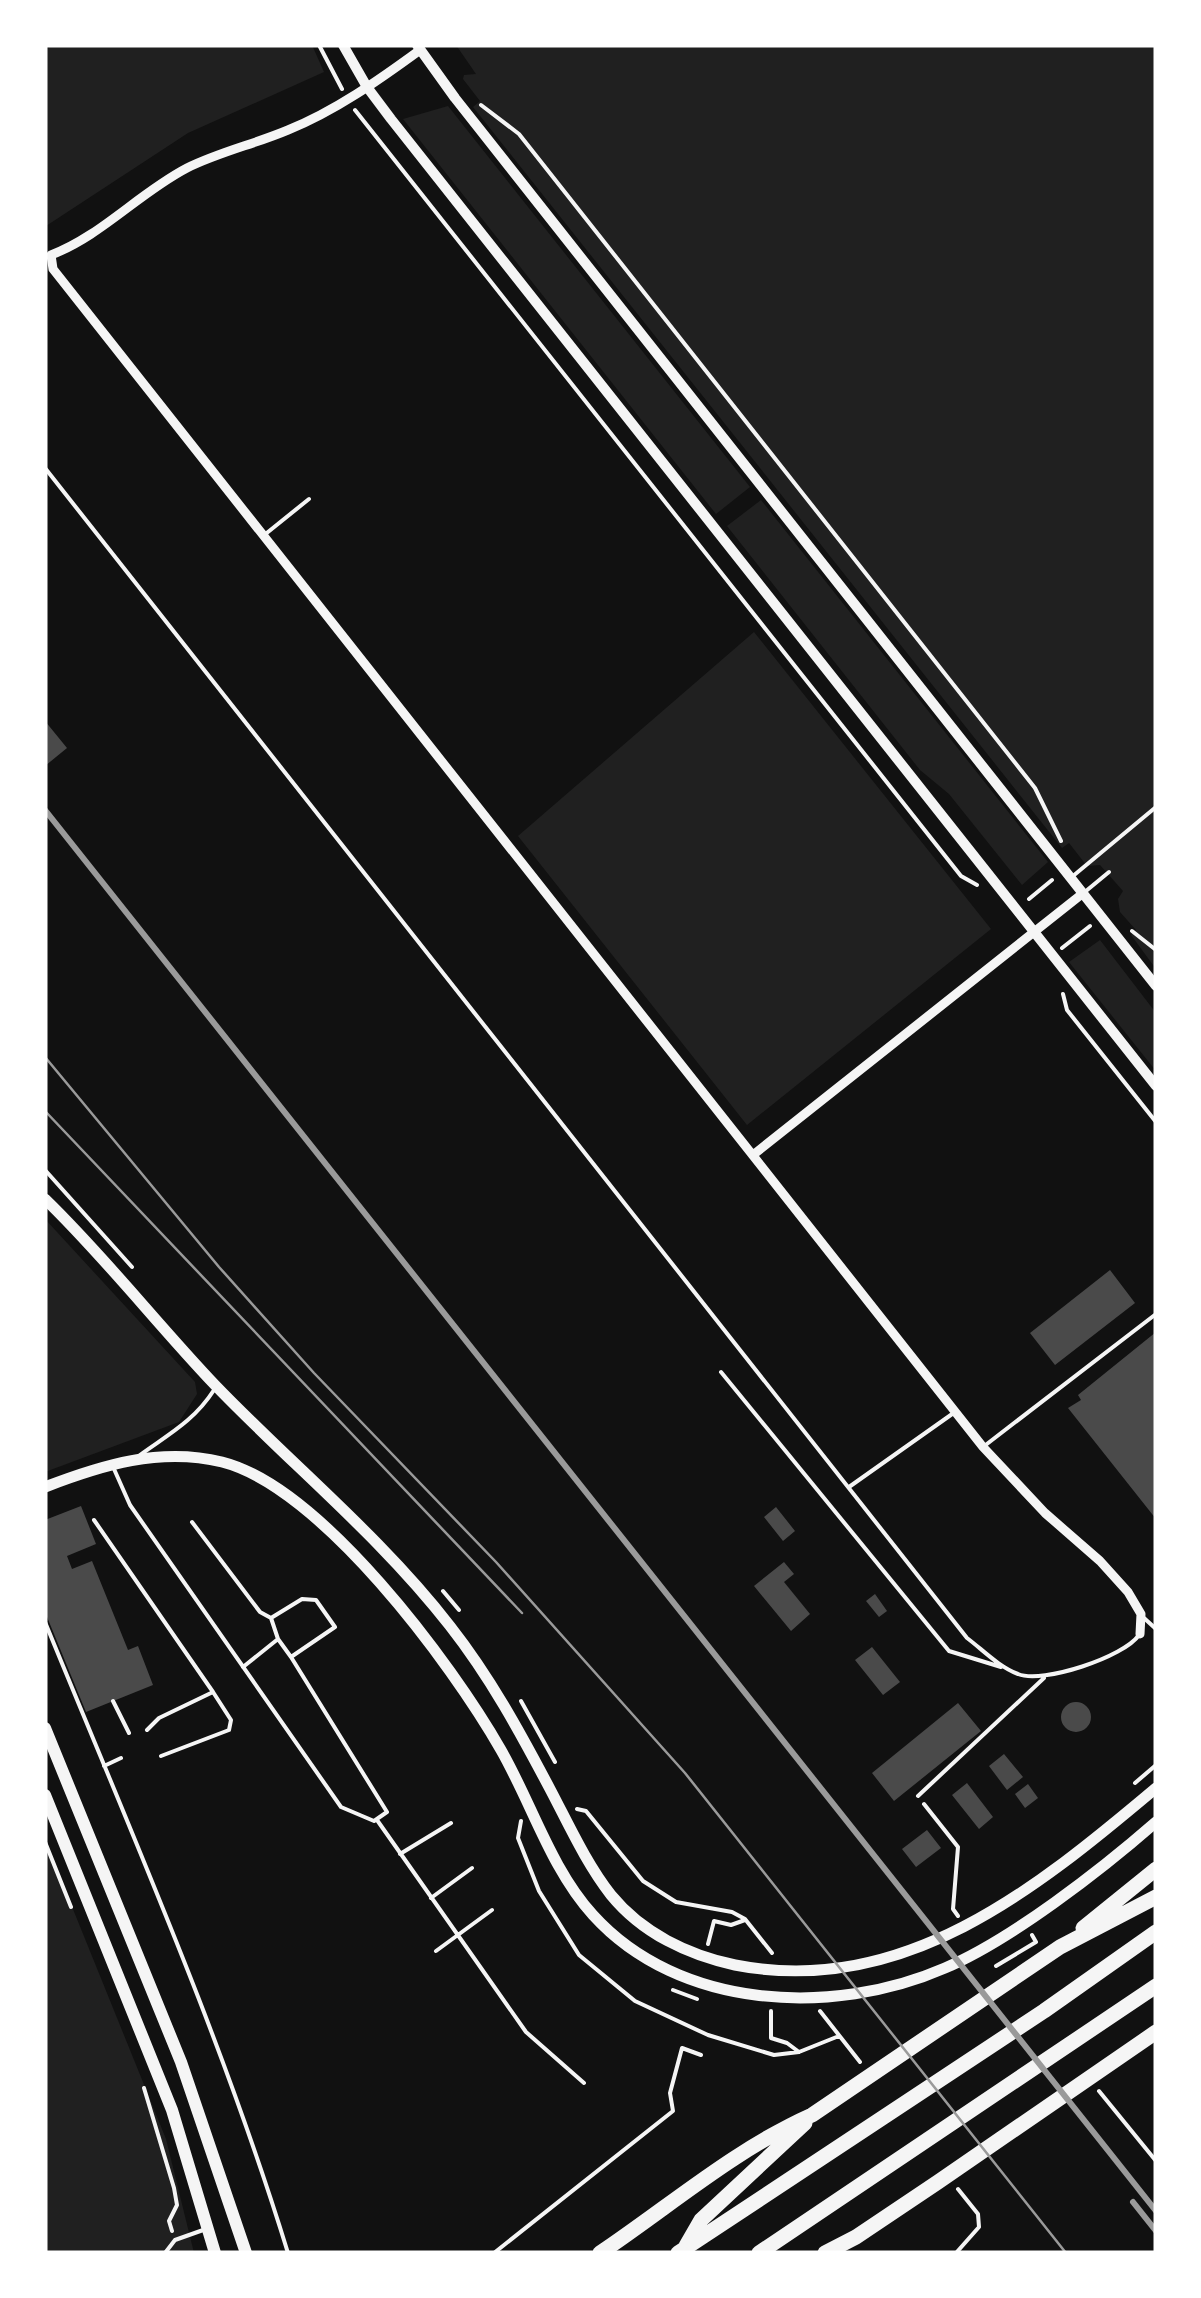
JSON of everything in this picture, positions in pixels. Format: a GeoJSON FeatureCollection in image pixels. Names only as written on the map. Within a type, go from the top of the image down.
{"type":"FeatureCollection","features":[{"type":"Feature","properties":{"kind":"highway"},"geometry":{"type":"LineString","coordinates":[[1060,1947],[1156,1868]]}},
{"type":"Feature","properties":{"kind":"highway"},"geometry":{"type":"LineString","coordinates":[[681,2251],[701,2220],[812,2115],[1060,1947],[1156,1897]]}},
{"type":"Feature","properties":{"kind":"highway"},"geometry":{"type":"LineString","coordinates":[[681,2251],[1044,2011],[1156,1932]]}},
{"type":"Feature","properties":{"kind":"highway"},"geometry":{"type":"LineString","coordinates":[[759,2253],[1156,1986]]}},
{"type":"Feature","properties":{"kind":"highway"},"geometry":{"type":"LineString","coordinates":[[825,2253],[856,2237],[1154,2035]]}},
{"type":"Feature","properties":{"kind":"highway"},"geometry":{"type":"LineString","coordinates":[[600,2253],[777,2131],[812,2115]]}},
{"type":"Feature","properties":{"kind":"highway"},"geometry":{"type":"LineString","coordinates":[[841,2253],[856,2237]]}},
{"type":"Feature","properties":{"kind":"main road"},"geometry":{"type":"LineString","coordinates":[[45,1199],[216,1386],[368,1533],[449,1624],[513,1718],[582,1850],[622,1906],[660,1937],[705,1958],[768,1971],[868,1963],[911,1952],[968,1924],[1084,1849],[1156,1788]]}},
{"type":"Feature","properties":{"kind":"main road"},"geometry":{"type":"LineString","coordinates":[[45,1487],[136,1458],[172,1457],[224,1463],[294,1500],[349,1551],[446,1665],[502,1751],[576,1891],[607,1930],[645,1959],[700,1985],[788,1997],[870,1990],[943,1969],[1024,1923],[1156,1822]]}},
{"type":"Feature","properties":{"kind":"main road"},"geometry":{"type":"LineString","coordinates":[[45,1728],[186,2077],[246,2253]]}},
{"type":"Feature","properties":{"kind":"main road"},"geometry":{"type":"LineString","coordinates":[[45,1795],[172,2110],[215,2253]]}},
{"type":"Feature","properties":{"kind":"street"},"geometry":{"type":"LineString","coordinates":[[343,45],[367,87],[1156,1086]]}},
{"type":"Feature","properties":{"kind":"street"},"geometry":{"type":"LineString","coordinates":[[1140,1634],[1140,1614],[1128,1592],[1100,1561],[1045,1513],[955,1412],[53,269],[48,254],[75,246],[136,199],[191,166],[292,129],[367,87],[418,48],[1156,986]]}},
{"type":"Feature","properties":{"kind":"street"},"geometry":{"type":"LineString","coordinates":[[754,1155],[1082,894]]}},
{"type":"Feature","properties":{"kind":"lane"},"geometry":{"type":"LineString","coordinates":[[45,468],[967,1638],[1007,1669]]}},
{"type":"Feature","properties":{"kind":"lane"},"geometry":{"type":"LineString","coordinates":[[263,536],[309,499]]}},
{"type":"Feature","properties":{"kind":"lane"},"geometry":{"type":"LineString","coordinates":[[1067,875],[1081,869],[1156,807]]}},
{"type":"Feature","properties":{"kind":"lane"},"geometry":{"type":"LineString","coordinates":[[1082,894],[1109,872]]}},
{"type":"Feature","properties":{"kind":"lane"},"geometry":{"type":"LineString","coordinates":[[984,1447],[1156,1314]]}},
{"type":"Feature","properties":{"kind":"lane"},"geometry":{"type":"LineString","coordinates":[[720,1372],[949,1651],[1021,1676],[1047,1675],[1119,1654],[1140,1634]]}},
{"type":"Feature","properties":{"kind":"lane"},"geometry":{"type":"LineString","coordinates":[[136,1458],[184,1426],[202,1409],[216,1386]]}},
{"type":"Feature","properties":{"kind":"lane"},"geometry":{"type":"LineString","coordinates":[[848,1488],[955,1412]]}},
{"type":"Feature","properties":{"kind":"lane"},"geometry":{"type":"LineString","coordinates":[[112,1465],[130,1505],[341,1806],[376,1820],[526,2032],[584,2083]]}},
{"type":"Feature","properties":{"kind":"lane"},"geometry":{"type":"LineString","coordinates":[[94,1520],[231,1720],[229,1730],[160,1756]]}},
{"type":"Feature","properties":{"kind":"lane"},"geometry":{"type":"LineString","coordinates":[[192,1522],[260,1612],[271,1618],[278,1639],[388,1812],[376,1820]]}},
{"type":"Feature","properties":{"kind":"lane"},"geometry":{"type":"LineString","coordinates":[[271,1618],[302,1599],[316,1600],[335,1628],[291,1657]]}},
{"type":"Feature","properties":{"kind":"lane"},"geometry":{"type":"LineString","coordinates":[[1140,1614],[1156,1629]]}},
{"type":"Feature","properties":{"kind":"lane"},"geometry":{"type":"LineString","coordinates":[[243,1667],[278,1639]]}},
{"type":"Feature","properties":{"kind":"lane"},"geometry":{"type":"LineString","coordinates":[[918,1796],[1047,1675]]}},
{"type":"Feature","properties":{"kind":"lane"},"geometry":{"type":"LineString","coordinates":[[146,1730],[159,1718],[213,1692]]}},
{"type":"Feature","properties":{"kind":"lane"},"geometry":{"type":"LineString","coordinates":[[400,1854],[450,1823]]}},
{"type":"Feature","properties":{"kind":"lane"},"geometry":{"type":"LineString","coordinates":[[431,1898],[472,1868]]}},
{"type":"Feature","properties":{"kind":"lane"},"geometry":{"type":"LineString","coordinates":[[436,1951],[492,1910]]}},
{"type":"Feature","properties":{"kind":"lane"},"geometry":{"type":"LineString","coordinates":[[165,2253],[174,2240],[208,2228]]}},
{"type":"Feature","properties":{"kind":"path"},"geometry":{"type":"LineString","coordinates":[[319,45],[347,98],[961,876]]}},
{"type":"Feature","properties":{"kind":"path"},"geometry":{"type":"LineString","coordinates":[[476,102],[519,134],[1035,788],[1064,847],[1081,869]]}},
{"type":"Feature","properties":{"kind":"path"},"geometry":{"type":"LineString","coordinates":[[1016,910],[1067,875]]}},
{"type":"Feature","properties":{"kind":"path"},"geometry":{"type":"LineString","coordinates":[[1053,956],[1101,918]]}},
{"type":"Feature","properties":{"kind":"path"},"geometry":{"type":"LineString","coordinates":[[1128,928],[1156,950]]}},
{"type":"Feature","properties":{"kind":"path"},"geometry":{"type":"LineString","coordinates":[[1067,1010],[1156,1122]]}},
{"type":"Feature","properties":{"kind":"path"},"geometry":{"type":"LineString","coordinates":[[45,1622],[209,2025],[288,2253]]}},
{"type":"Feature","properties":{"kind":"path"},"geometry":{"type":"LineString","coordinates":[[113,1701],[129,1733]]}},
{"type":"Feature","properties":{"kind":"path"},"geometry":{"type":"LineString","coordinates":[[104,1766],[121,1758]]}},
{"type":"Feature","properties":{"kind":"path"},"geometry":{"type":"LineString","coordinates":[[1129,1788],[1156,1765]]}},
{"type":"Feature","properties":{"kind":"path"},"geometry":{"type":"LineString","coordinates":[[514,1807],[528,1835]]}},
{"type":"Feature","properties":{"kind":"path"},"geometry":{"type":"LineString","coordinates":[[576,1809],[586,1811],[643,1881],[676,1902],[732,1912],[746,1920],[770,1951],[754,1953]]}},
{"type":"Feature","properties":{"kind":"path"},"geometry":{"type":"LineString","coordinates":[[45,1842],[74,1912]]}},
{"type":"Feature","properties":{"kind":"path"},"geometry":{"type":"LineString","coordinates":[[942,1920],[959,1914]]}},
{"type":"Feature","properties":{"kind":"path"},"geometry":{"type":"LineString","coordinates":[[710,1939],[714,1921],[730,1925],[746,1920]]}},
{"type":"Feature","properties":{"kind":"path"},"geometry":{"type":"LineString","coordinates":[[996,1966],[1036,1942],[1031,1934]]}},
{"type":"Feature","properties":{"kind":"path"},"geometry":{"type":"LineString","coordinates":[[664,1986],[706,2001]]}},
{"type":"Feature","properties":{"kind":"path"},"geometry":{"type":"LineString","coordinates":[[756,2010],[784,2011]]}},
{"type":"Feature","properties":{"kind":"path"},"geometry":{"type":"LineString","coordinates":[[771,2011],[771,2038],[788,2043],[799,2052]]}},
{"type":"Feature","properties":{"kind":"path"},"geometry":{"type":"LineString","coordinates":[[494,2253],[673,2111],[670,2093],[682,2048],[701,2055]]}},
{"type":"Feature","properties":{"kind":"path"},"geometry":{"type":"LineString","coordinates":[[141,2078],[174,2188],[177,2204],[169,2220],[174,2240]]}},
{"type":"Feature","properties":{"kind":"shaded area"},"geometry":{"type":"Polygon","coordinates":[[[53,45],[312,45],[324,72],[188,133],[46,226],[45,50],[53,45]]]}},
{"type":"Feature","properties":{"kind":"shaded area"},"geometry":{"type":"Polygon","coordinates":[[[456,45],[1156,45],[1156,969],[1131,935],[1136,930],[1120,912],[1118,899],[1123,891],[1100,865],[1087,866],[1069,843],[1062,848],[473,107],[480,101],[463,79],[464,75],[476,74],[456,45]]]}},
{"type":"Feature","properties":{"kind":"shaded area"},"geometry":{"type":"Polygon","coordinates":[[[448,106],[750,487],[716,514],[403,119],[448,106]]]}},
{"type":"Feature","properties":{"kind":"shaded area"},"geometry":{"type":"Polygon","coordinates":[[[761,500],[1048,862],[1022,885],[949,794],[920,770],[727,526],[761,500]]]}},
{"type":"Feature","properties":{"kind":"shaded area"},"geometry":{"type":"Polygon","coordinates":[[[754,632],[991,929],[747,1125],[518,836],[754,632]]]}},
{"type":"Feature","properties":{"kind":"shaded area"},"geometry":{"type":"Polygon","coordinates":[[[1100,940],[1156,1013],[1156,1071],[1069,962],[1100,940]]]}},
{"type":"Feature","properties":{"kind":"shaded area"},"geometry":{"type":"Polygon","coordinates":[[[45,1219],[195,1382],[197,1394],[179,1422],[45,1472],[45,1219]]]}},
{"type":"Feature","properties":{"kind":"shaded area"},"geometry":{"type":"Polygon","coordinates":[[[45,1840],[166,2139],[194,2253],[45,2253],[45,1840]]]}},
{"type":"Feature","properties":{"kind":"building"},"geometry":{"type":"Polygon","coordinates":[[[45,721],[67,748],[45,766],[45,721]]]}},
{"type":"Feature","properties":{"kind":"building"},"geometry":{"type":"Polygon","coordinates":[[[1110,1270],[1135,1303],[1055,1365],[1030,1333],[1110,1270]]]}},
{"type":"Feature","properties":{"kind":"building"},"geometry":{"type":"Polygon","coordinates":[[[1156,1332],[1156,1519],[1068,1408],[1081,1400],[1078,1395],[1156,1332]]]}},
{"type":"Feature","properties":{"kind":"building"},"geometry":{"type":"Polygon","coordinates":[[[81,1506],[96,1544],[67,1556],[72,1569],[92,1561],[128,1650],[138,1646],[153,1685],[86,1712],[45,1612],[45,1520],[81,1506]]]}},
{"type":"Feature","properties":{"kind":"building"},"geometry":{"type":"Polygon","coordinates":[[[776,1507],[795,1531],[783,1541],[764,1517],[776,1507]]]}},
{"type":"Feature","properties":{"kind":"building"},"geometry":{"type":"Polygon","coordinates":[[[784,1562],[794,1574],[784,1582],[810,1614],[791,1631],[754,1586],[784,1562]]]}},
{"type":"Feature","properties":{"kind":"building"},"geometry":{"type":"Polygon","coordinates":[[[875,1594],[887,1611],[879,1617],[866,1601],[875,1594]]]}},
{"type":"Feature","properties":{"kind":"building"},"geometry":{"type":"Polygon","coordinates":[[[872,1647],[900,1682],[883,1695],[855,1660],[872,1647]]]}},
{"type":"Feature","properties":{"kind":"building"},"geometry":{"type":"Polygon","coordinates":[[[1076,1702],[1087,1706],[1091,1717],[1087,1728],[1076,1732],[1065,1728],[1061,1717],[1065,1706],[1076,1702]]]}},
{"type":"Feature","properties":{"kind":"building"},"geometry":{"type":"Polygon","coordinates":[[[958,1703],[981,1731],[894,1801],[872,1773],[958,1703]]]}},
{"type":"Feature","properties":{"kind":"building"},"geometry":{"type":"Polygon","coordinates":[[[1004,1754],[1023,1777],[1007,1790],[989,1766],[1004,1754]]]}},
{"type":"Feature","properties":{"kind":"building"},"geometry":{"type":"Polygon","coordinates":[[[967,1783],[993,1817],[979,1829],[952,1795],[967,1783]]]}},
{"type":"Feature","properties":{"kind":"building"},"geometry":{"type":"Polygon","coordinates":[[[1028,1784],[1038,1798],[1025,1808],[1015,1794],[1028,1784]]]}},
{"type":"Feature","properties":{"kind":"building"},"geometry":{"type":"Polygon","coordinates":[[[927,1830],[941,1848],[916,1867],[902,1849],[927,1830]]]}},
{"type":"Feature","properties":{"kind":"tram line"},"geometry":{"type":"LineString","coordinates":[[45,1057],[219,1267],[314,1373],[496,1562],[685,1773],[1066,2253]]}},
{"type":"Feature","properties":{"kind":"tram line"},"geometry":{"type":"LineString","coordinates":[[45,1111],[522,1613]]}},
{"type":"Feature","properties":{"kind":"railway"},"geometry":{"type":"LineString","coordinates":[[45,810],[1156,2211]]}},
{"type":"Feature","properties":{"kind":"railway"},"geometry":{"type":"LineString","coordinates":[[1133,2202],[1156,2231]]}}]}
